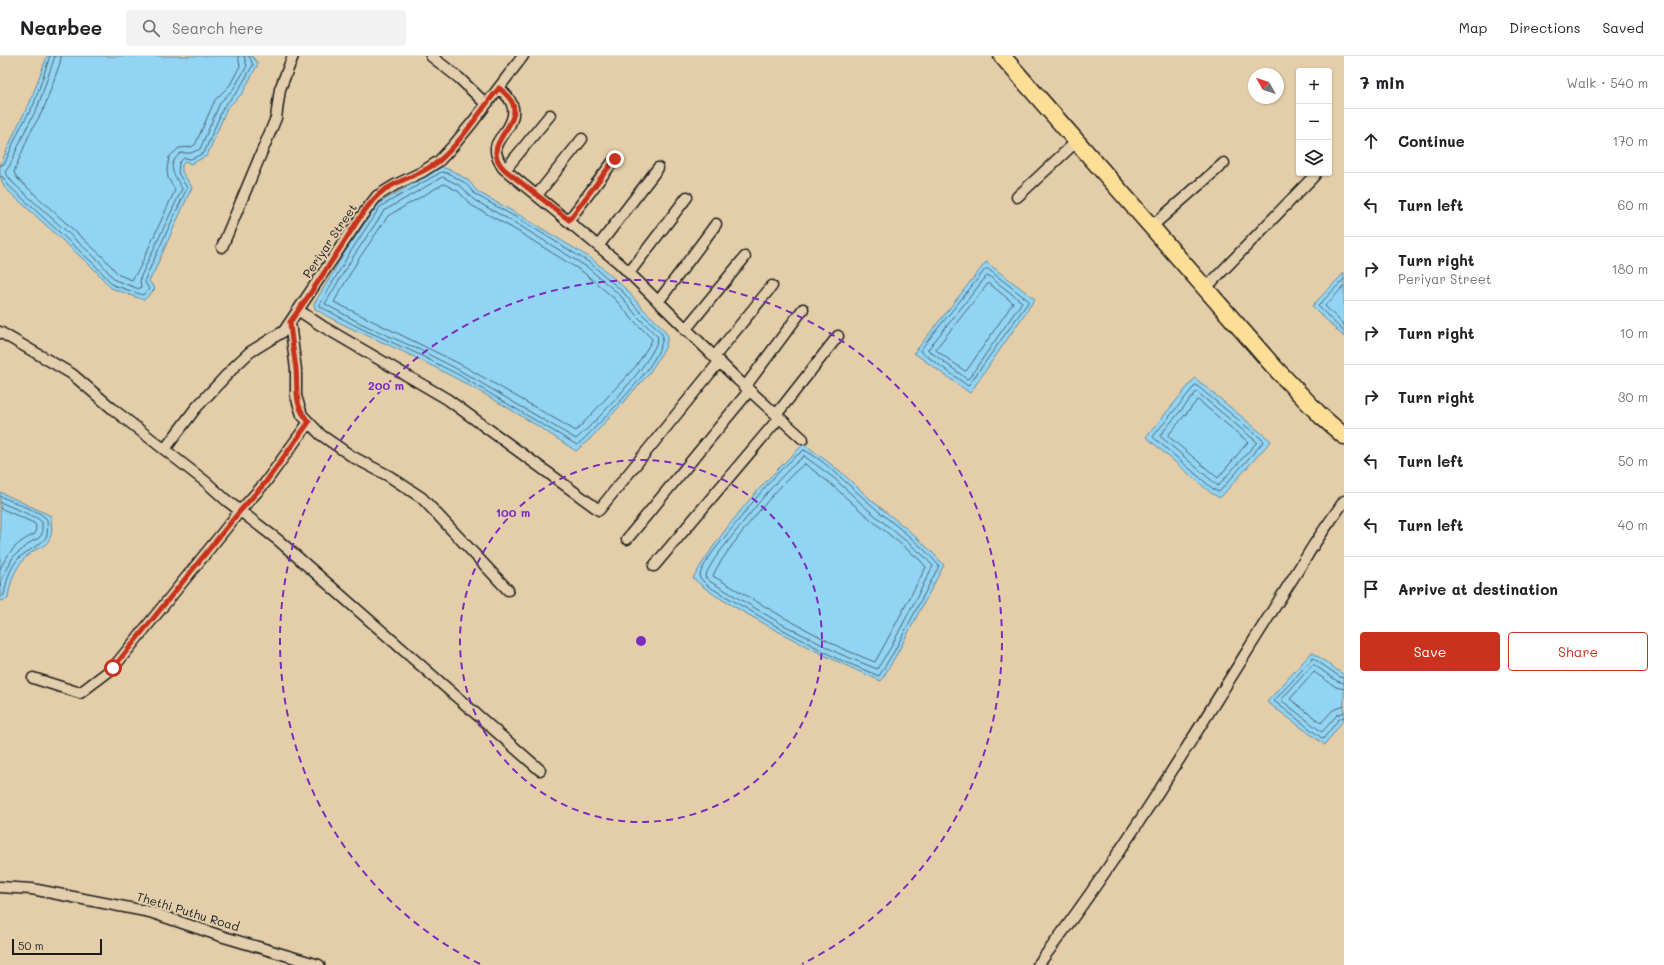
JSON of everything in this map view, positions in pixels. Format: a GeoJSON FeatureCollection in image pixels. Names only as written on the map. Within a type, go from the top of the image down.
{"type":"FeatureCollection","features":[{"type":"Feature","properties":{"kind":"main road"},"geometry":{"type":"LineString","coordinates":[[1002,56],[1275,368],[1321,416],[1344,436]]}},
{"type":"Feature","properties":{"kind":"street"},"geometry":{"type":"LineString","coordinates":[[222,247],[276,118],[280,89],[292,56]]}},
{"type":"Feature","properties":{"kind":"street"},"geometry":{"type":"LineString","coordinates":[[431,56],[459,78],[486,104]]}},
{"type":"Feature","properties":{"kind":"street","name":"Periyar Street"},"geometry":{"type":"LineString","coordinates":[[165,449],[195,410],[236,365],[250,352],[284,331],[360,218],[377,196],[395,185],[422,172],[439,161],[453,146],[523,56]]}},
{"type":"Feature","properties":{"kind":"street"},"geometry":{"type":"LineString","coordinates":[[499,88],[510,99],[514,108],[511,122],[498,142],[496,149],[498,159],[505,170],[599,245],[685,330],[803,439]]}},
{"type":"Feature","properties":{"kind":"street"},"geometry":{"type":"LineString","coordinates":[[505,170],[550,115]]}},
{"type":"Feature","properties":{"kind":"street"},"geometry":{"type":"LineString","coordinates":[[538,195],[582,139]]}},
{"type":"Feature","properties":{"kind":"street"},"geometry":{"type":"LineString","coordinates":[[1017,197],[1077,141]]}},
{"type":"Feature","properties":{"kind":"street"},"geometry":{"type":"LineString","coordinates":[[569,220],[615,159]]}},
{"type":"Feature","properties":{"kind":"street"},"geometry":{"type":"LineString","coordinates":[[1151,227],[1224,163]]}},
{"type":"Feature","properties":{"kind":"street"},"geometry":{"type":"LineString","coordinates":[[599,245],[658,168]]}},
{"type":"Feature","properties":{"kind":"street"},"geometry":{"type":"LineString","coordinates":[[1205,289],[1314,176]]}},
{"type":"Feature","properties":{"kind":"street"},"geometry":{"type":"LineString","coordinates":[[629,273],[688,197]]}},
{"type":"Feature","properties":{"kind":"street"},"geometry":{"type":"LineString","coordinates":[[658,302],[716,224]]}},
{"type":"Feature","properties":{"kind":"street"},"geometry":{"type":"LineString","coordinates":[[685,330],[745,257]]}},
{"type":"Feature","properties":{"kind":"street"},"geometry":{"type":"LineString","coordinates":[[298,310],[322,326],[447,399],[599,510],[717,360],[772,286]]}},
{"type":"Feature","properties":{"kind":"street"},"geometry":{"type":"LineString","coordinates":[[627,539],[747,388],[803,309]]}},
{"type":"Feature","properties":{"kind":"street"},"geometry":{"type":"LineString","coordinates":[[290,322],[296,370],[296,396],[302,415],[321,435],[353,457],[389,476],[422,498],[508,590]]}},
{"type":"Feature","properties":{"kind":"street"},"geometry":{"type":"LineString","coordinates":[[0,332],[72,374],[114,410],[278,540],[540,770]]}},
{"type":"Feature","properties":{"kind":"street"},"geometry":{"type":"LineString","coordinates":[[654,566],[777,416],[838,336]]}},
{"type":"Feature","properties":{"kind":"street"},"geometry":{"type":"LineString","coordinates":[[33,678],[80,693],[113,668],[240,511],[265,483],[309,422]]}},
{"type":"Feature","properties":{"kind":"street"},"geometry":{"type":"LineString","coordinates":[[1038,965],[1096,886],[1164,786],[1307,555],[1344,501]]}},
{"type":"Feature","properties":{"kind":"street","name":"Thethi Puthu Road"},"geometry":{"type":"LineString","coordinates":[[0,887],[32,889],[150,912],[224,937],[319,965]]}},
{"type":"Feature","properties":{"kind":"water"},"geometry":{"type":"Polygon","coordinates":[[[47,56],[252,56],[258,64],[242,94],[227,108],[207,156],[190,164],[186,161],[182,165],[182,172],[192,187],[149,281],[155,289],[144,300],[111,288],[93,268],[4,187],[0,175],[0,166],[16,129],[30,102],[47,56]]]}},
{"type":"Feature","properties":{"kind":"water"},"geometry":{"type":"Polygon","coordinates":[[[441,167],[451,170],[468,180],[478,192],[592,259],[626,289],[643,309],[661,326],[668,336],[665,348],[648,375],[590,439],[576,451],[478,390],[437,368],[340,323],[315,309],[314,304],[345,252],[378,204],[441,167]]]}},
{"type":"Feature","properties":{"kind":"water"},"geometry":{"type":"Polygon","coordinates":[[[986,262],[1035,299],[970,393],[914,353],[986,262]]]}},
{"type":"Feature","properties":{"kind":"water"},"geometry":{"type":"Polygon","coordinates":[[[1344,273],[1344,337],[1312,306],[1344,273]]]}},
{"type":"Feature","properties":{"kind":"water"},"geometry":{"type":"Polygon","coordinates":[[[1195,378],[1271,441],[1220,498],[1211,493],[1146,437],[1195,378]]]}},
{"type":"Feature","properties":{"kind":"water"},"geometry":{"type":"Polygon","coordinates":[[[804,444],[840,471],[871,500],[907,529],[944,565],[881,681],[781,633],[720,598],[693,578],[717,541],[758,490],[804,444]]]}},
{"type":"Feature","properties":{"kind":"water"},"geometry":{"type":"Polygon","coordinates":[[[0,492],[51,516],[52,530],[51,536],[46,544],[30,553],[20,564],[13,577],[8,599],[0,601],[0,492]]]}},
{"type":"Feature","properties":{"kind":"water"},"geometry":{"type":"Polygon","coordinates":[[[1312,652],[1344,675],[1344,719],[1325,745],[1267,702],[1312,652]]]}},
{"type":"Feature","properties":{"kind":"route"},"geometry":{"type":"LineString","coordinates":[[113,668],[240,511],[265,483],[309,422],[302,415],[296,396],[296,370],[290,322],[360,218],[377,196],[395,185],[422,172],[439,161],[472,123],[499,88],[510,99],[514,108],[511,122],[497,145],[496,154],[498,159],[505,170],[569,220],[615,159]]}}]}
